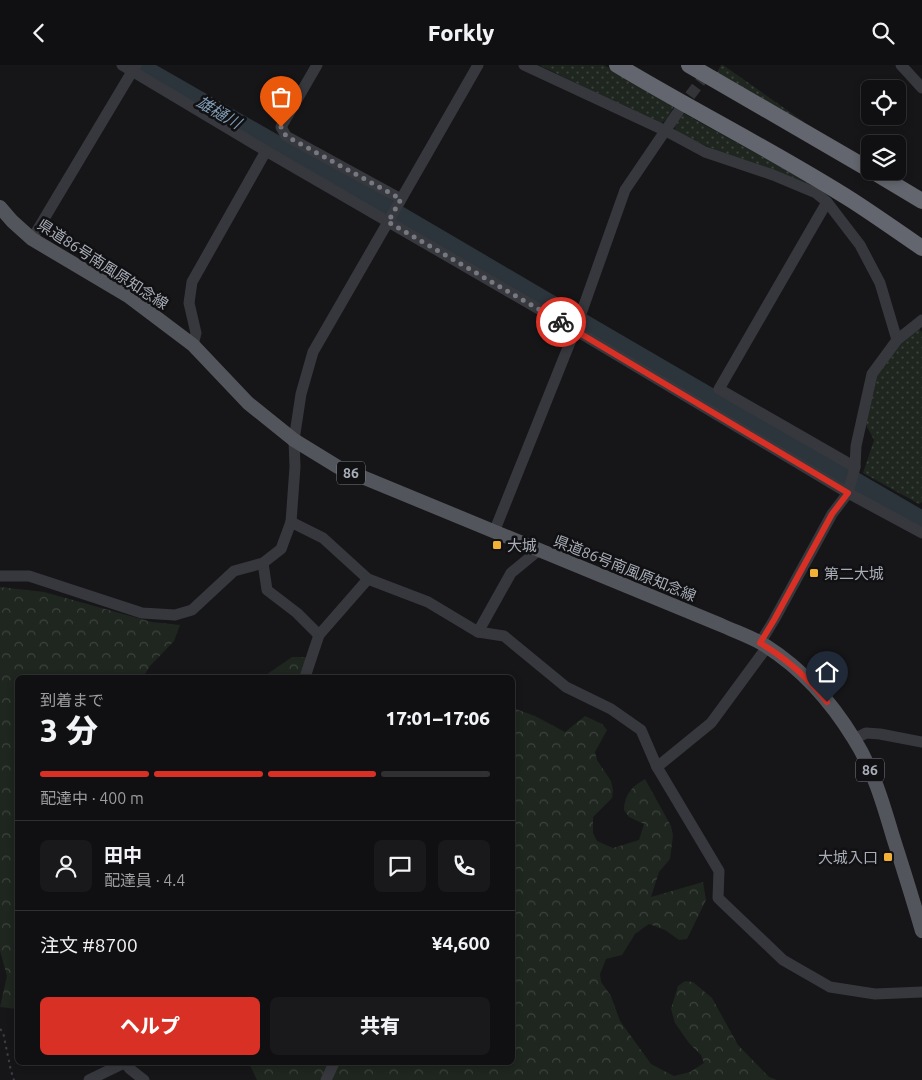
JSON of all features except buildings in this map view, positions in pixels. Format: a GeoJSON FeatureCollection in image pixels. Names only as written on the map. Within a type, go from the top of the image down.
{"type":"FeatureCollection","features":[{"type":"Feature","properties":{"kind":"highway"},"geometry":{"type":"LineString","coordinates":[[617,65],[852,201],[922,248]]}},
{"type":"Feature","properties":{"kind":"highway"},"geometry":{"type":"LineString","coordinates":[[688,65],[861,165]]}},
{"type":"Feature","properties":{"kind":"highway"},"geometry":{"type":"LineString","coordinates":[[886,180],[922,201]]}},
{"type":"Feature","properties":{"kind":"main road","name":"県道86号南風原知念線"},"geometry":{"type":"LineString","coordinates":[[0,207],[32,239],[128,296],[193,345],[248,403],[294,440],[338,467],[721,625],[764,645],[793,667],[816,687],[839,717],[854,739],[875,781],[922,931]]}},
{"type":"Feature","properties":{"kind":"street"},"geometry":{"type":"LineString","coordinates":[[317,65],[281,127],[286,136],[401,199]]}},
{"type":"Feature","properties":{"kind":"street"},"geometry":{"type":"LineString","coordinates":[[0,576],[29,576],[142,613],[175,615],[192,610],[234,571],[263,563],[281,549],[291,522],[296,467],[294,440],[301,395],[313,352],[478,65]]}},
{"type":"Feature","properties":{"kind":"street"},"geometry":{"type":"LineString","coordinates":[[524,65],[666,131],[705,152],[773,175],[816,193],[827,202],[860,245],[880,283],[897,340]]}},
{"type":"Feature","properties":{"kind":"street"},"geometry":{"type":"LineString","coordinates":[[901,65],[922,88]]}},
{"type":"Feature","properties":{"kind":"street"},"geometry":{"type":"LineString","coordinates":[[32,239],[131,67],[266,151],[388,222],[577,324],[922,533]]}},
{"type":"Feature","properties":{"kind":"street"},"geometry":{"type":"LineString","coordinates":[[494,532],[577,324],[625,189],[680,109]]}},
{"type":"Feature","properties":{"kind":"street"},"geometry":{"type":"LineString","coordinates":[[193,345],[196,333],[189,303],[192,282],[266,151]]}},
{"type":"Feature","properties":{"kind":"street"},"geometry":{"type":"LineString","coordinates":[[827,202],[719,389],[854,469]]}},
{"type":"Feature","properties":{"kind":"street"},"geometry":{"type":"LineString","coordinates":[[657,767],[711,723],[764,645],[774,620],[832,514],[849,490],[854,469],[856,446],[872,374],[897,340],[921,322]]}},
{"type":"Feature","properties":{"kind":"street"},"geometry":{"type":"LineString","coordinates":[[291,522],[323,538],[368,579],[428,602],[478,632],[504,636],[566,687],[611,709],[640,730],[657,767],[719,871],[718,897],[783,959],[830,987],[874,994],[922,992]]}},
{"type":"Feature","properties":{"kind":"street"},"geometry":{"type":"LineString","coordinates":[[478,632],[511,573],[539,550]]}},
{"type":"Feature","properties":{"kind":"street"},"geometry":{"type":"LineString","coordinates":[[263,563],[268,590],[297,613],[319,635]]}},
{"type":"Feature","properties":{"kind":"street"},"geometry":{"type":"LineString","coordinates":[[306,675],[319,635],[368,579]]}},
{"type":"Feature","properties":{"kind":"street"},"geometry":{"type":"LineString","coordinates":[[854,739],[866,733],[922,742]]}},
{"type":"Feature","properties":{"kind":"street"},"geometry":{"type":"LineString","coordinates":[[89,1080],[121,1065]]}},
{"type":"Feature","properties":{"kind":"street"},"geometry":{"type":"LineString","coordinates":[[127,1065],[144,1080]]}},
{"type":"Feature","properties":{"kind":"street"},"geometry":{"type":"LineString","coordinates":[[326,1080],[333,1065]]}},
{"type":"Feature","properties":{"kind":"path"},"geometry":{"type":"LineString","coordinates":[[0,1029],[3,1032],[14,1080]]}},
{"type":"Feature","properties":{"kind":"green space"},"geometry":{"type":"Polygon","coordinates":[[[539,65],[604,65],[674,106],[667,119],[660,124],[539,65]]]}},
{"type":"Feature","properties":{"kind":"green space"},"geometry":{"type":"Polygon","coordinates":[[[721,65],[804,122],[802,124],[716,75],[721,65]]]}},
{"type":"Feature","properties":{"kind":"green space"},"geometry":{"type":"Polygon","coordinates":[[[683,113],[815,186],[723,153],[678,134],[674,125],[683,113]]]}},
{"type":"Feature","properties":{"kind":"green space"},"geometry":{"type":"Polygon","coordinates":[[[919,329],[922,332],[922,502],[919,504],[863,473],[874,440],[865,423],[876,375],[889,356],[911,334],[919,329]]]}},
{"type":"Feature","properties":{"kind":"green space"},"geometry":{"type":"Polygon","coordinates":[[[0,587],[44,592],[152,622],[180,625],[174,641],[150,666],[144,675],[15,675],[15,1009],[0,1007],[7,976],[0,951],[0,587]]]}},
{"type":"Feature","properties":{"kind":"green space"},"geometry":{"type":"Polygon","coordinates":[[[292,657],[308,657],[300,675],[266,675],[292,657]]]}},
{"type":"Feature","properties":{"kind":"green space"},"geometry":{"type":"Polygon","coordinates":[[[515,709],[535,716],[565,732],[585,716],[602,724],[607,730],[595,752],[597,760],[611,781],[613,790],[612,798],[593,817],[593,833],[597,841],[613,848],[639,840],[644,824],[629,817],[624,810],[630,791],[645,779],[671,826],[673,835],[670,859],[659,872],[651,897],[703,882],[706,900],[687,939],[679,940],[665,930],[649,924],[635,934],[622,955],[606,959],[600,974],[601,982],[611,996],[620,1021],[651,1064],[674,1076],[690,1072],[704,1063],[701,1055],[689,1043],[675,1023],[671,1009],[678,986],[685,981],[693,982],[712,998],[738,1045],[769,1077],[777,1080],[257,1080],[250,1065],[515,1065],[515,709]]]}},
{"type":"Feature","properties":{"kind":"waterway","name":"雄樋川"},"geometry":{"type":"LineString","coordinates":[[138,65],[374,200],[922,520]]}},
{"type":"Feature","properties":{"kind":"tunnel"},"geometry":{"type":"LineString","coordinates":[[680,109],[709,70]]}},
{"type":"Feature","properties":{"kind":"way so far"},"geometry":{"type":"LineString","coordinates":[[281,127],[286,136],[401,199],[388,222],[561,322]]}},
{"type":"Feature","properties":{"kind":"place","name":"大城"},"geometry":{"type":"Point","coordinates":[497,545]}},
{"type":"Feature","properties":{"kind":"place","name":"第二大城"},"geometry":{"type":"Point","coordinates":[814,573]}},
{"type":"Feature","properties":{"kind":"place","name":"大城入口"},"geometry":{"type":"Point","coordinates":[888,857]}},
{"type":"Feature","properties":{"kind":"route"},"geometry":{"type":"LineString","coordinates":[[561,322],[848,493],[832,514],[760,643],[777,654],[816,687],[827,702]]}}]}
